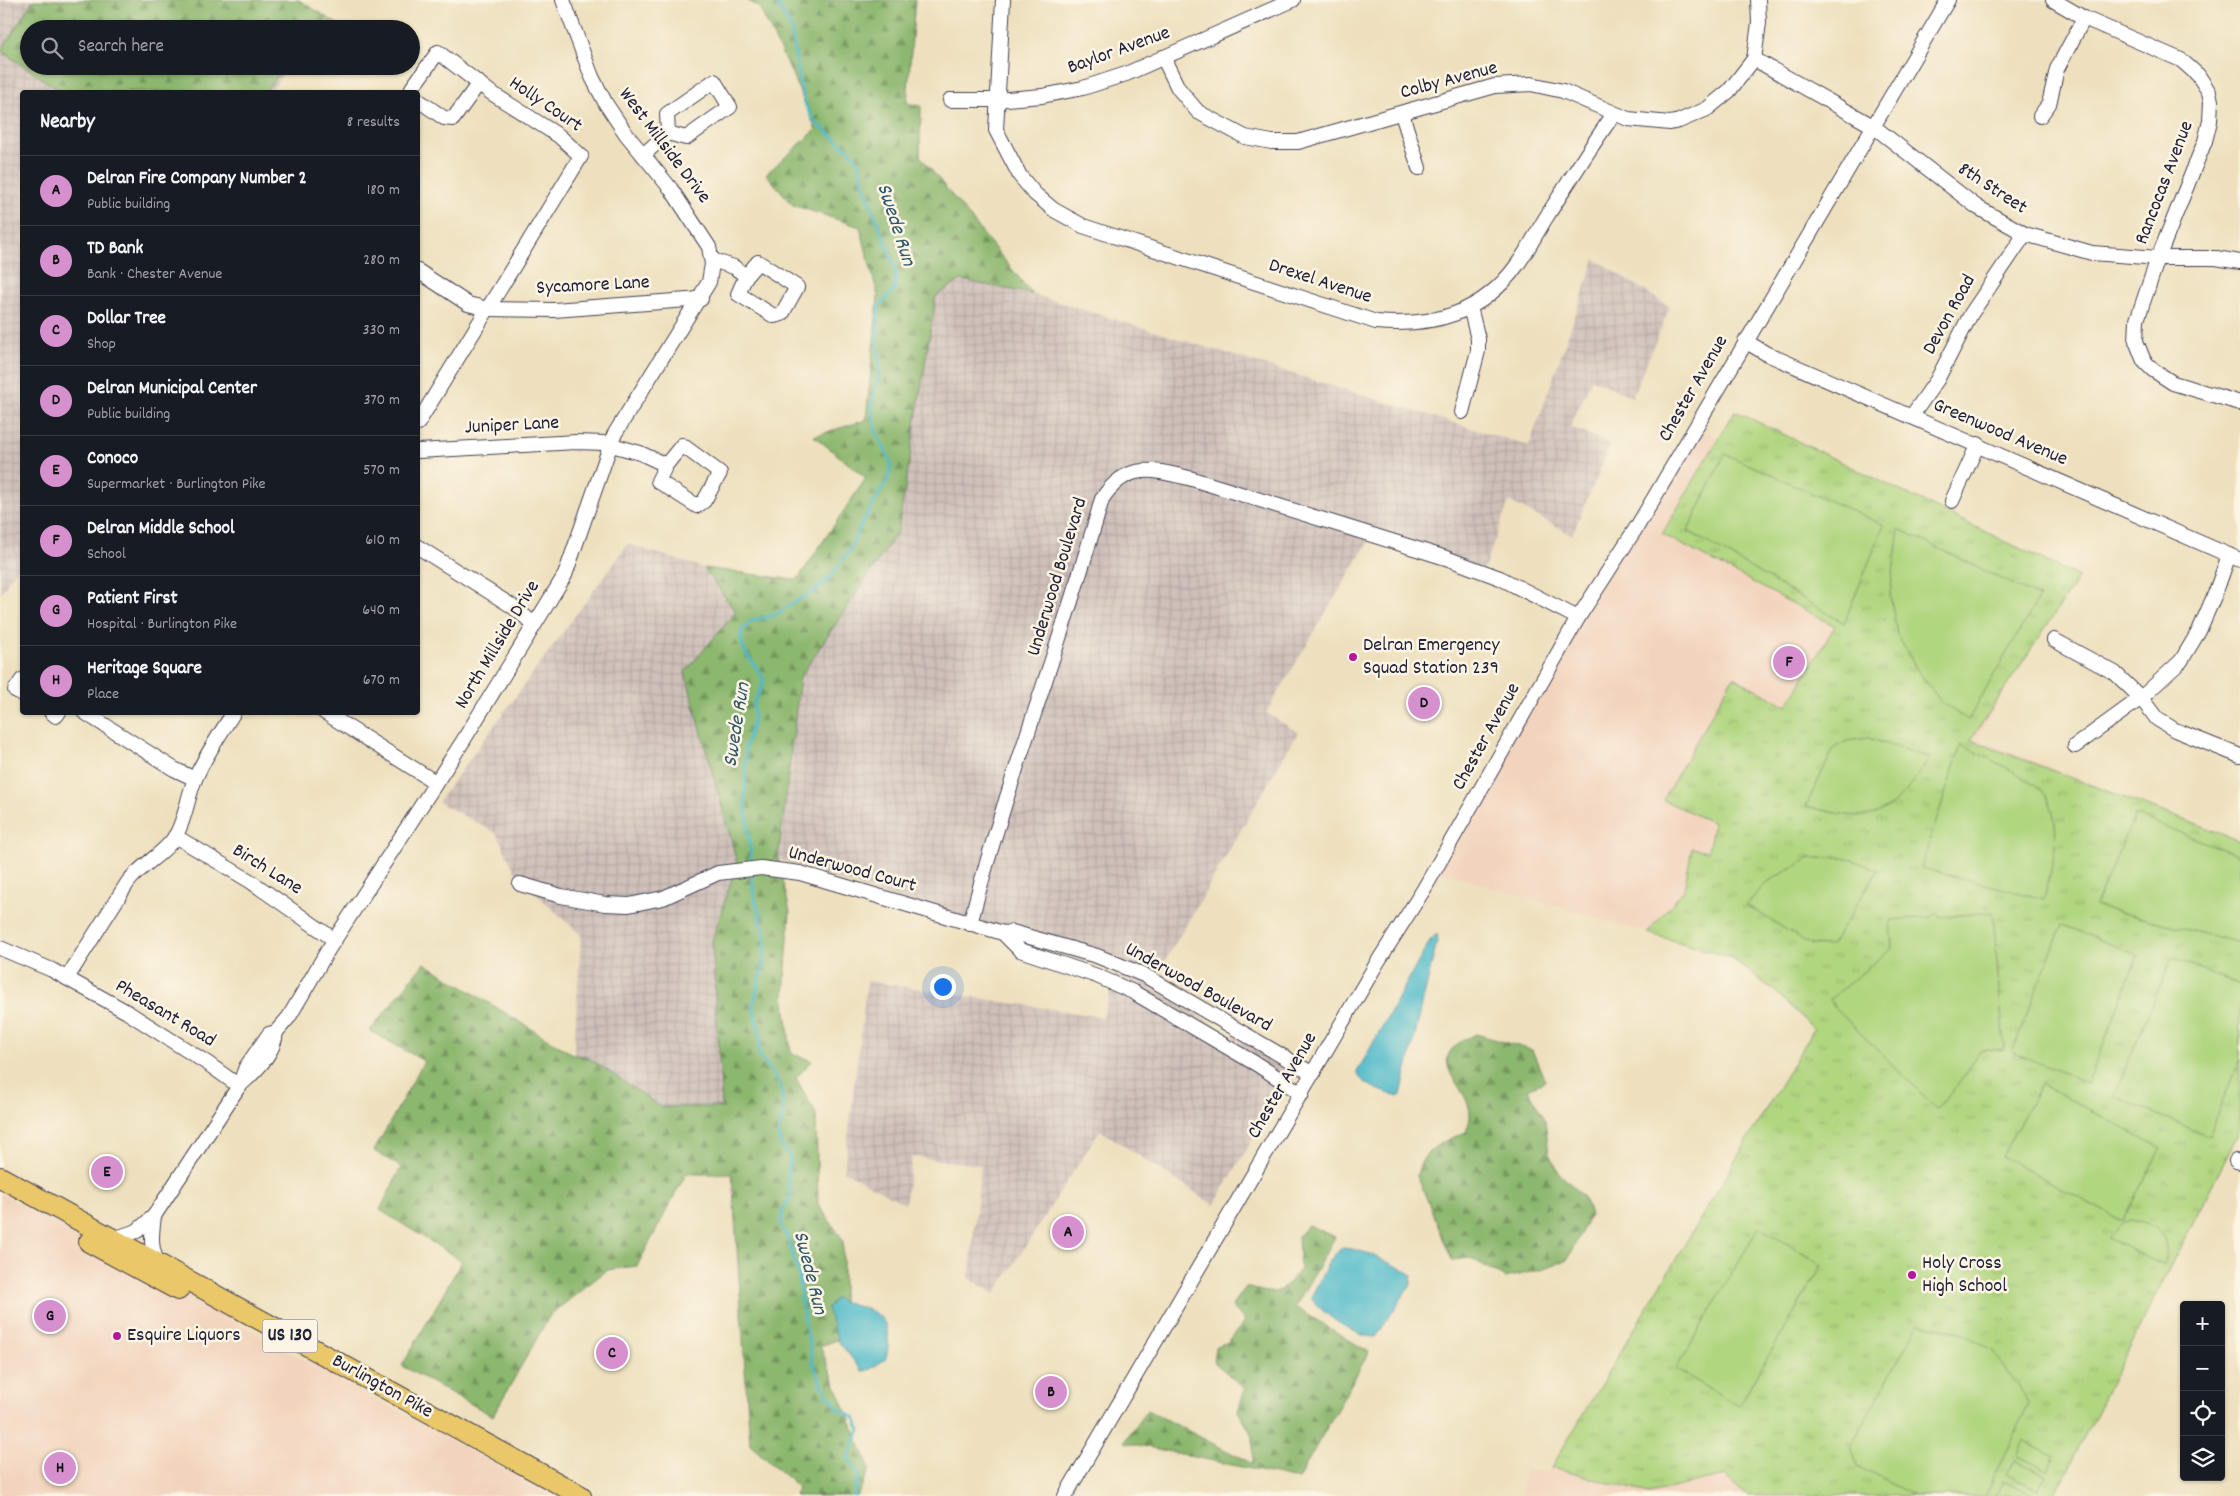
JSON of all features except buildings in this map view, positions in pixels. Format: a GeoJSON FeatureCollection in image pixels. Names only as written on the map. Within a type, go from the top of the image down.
{"type":"FeatureCollection","features":[{"type":"Feature","properties":{"kind":"highway","name":"Burlington Pike"},"geometry":{"type":"LineString","coordinates":[[0,1177],[580,1496]]}},
{"type":"Feature","properties":{"kind":"highway","name":"Burlington Pike"},"geometry":{"type":"LineString","coordinates":[[0,1193],[553,1496]]}},
{"type":"Feature","properties":{"kind":"street","name":"West Millside Drive"},"geometry":{"type":"LineString","coordinates":[[563,0],[601,96],[626,134],[671,189],[700,230],[710,247],[712,260]]}},
{"type":"Feature","properties":{"kind":"street","name":"Drexel Avenue"},"geometry":{"type":"LineString","coordinates":[[1003,0],[996,100],[996,130],[1020,176],[1035,194],[1054,210],[1084,226],[1376,322],[1404,324],[1423,322],[1456,314],[1496,289],[1516,266],[1596,139],[1614,114]]}},
{"type":"Feature","properties":{"kind":"street","name":"Baylor Avenue"},"geometry":{"type":"LineString","coordinates":[[950,100],[996,100],[1042,96],[1083,88],[1126,74],[1293,0]]}},
{"type":"Feature","properties":{"kind":"street"},"geometry":{"type":"LineString","coordinates":[[1754,59],[1758,23],[1758,0]]}},
{"type":"Feature","properties":{"kind":"street","name":"Chester Avenue"},"geometry":{"type":"LineString","coordinates":[[1065,1496],[1377,963],[1424,889],[1578,618],[1638,525],[1948,0]]}},
{"type":"Feature","properties":{"kind":"street","name":"Rancocas Avenue"},"geometry":{"type":"LineString","coordinates":[[2053,0],[2084,18],[2181,60],[2198,75],[2209,92],[2211,101],[2210,121],[2205,142],[2158,258],[2137,320],[2136,341],[2144,361],[2153,370],[2173,383],[2240,404]]}},
{"type":"Feature","properties":{"kind":"street"},"geometry":{"type":"LineString","coordinates":[[2040,116],[2048,104],[2057,68],[2084,18]]}},
{"type":"Feature","properties":{"kind":"street","name":"Holly Court"},"geometry":{"type":"LineString","coordinates":[[412,90],[412,88],[438,52],[479,83],[547,127],[571,145],[581,156],[488,309]]}},
{"type":"Feature","properties":{"kind":"street","name":"Colby Avenue"},"geometry":{"type":"LineString","coordinates":[[1163,57],[1178,88],[1198,112],[1245,137],[1272,142],[1298,142],[1402,114],[1495,86],[1531,84],[1563,91],[1628,119],[1670,123],[1707,109],[1729,92],[1754,59]]}},
{"type":"Feature","properties":{"kind":"street","name":"8th Street"},"geometry":{"type":"LineString","coordinates":[[1754,59],[1873,126],[1977,207],[2025,234],[2092,253],[2158,258],[2216,258],[2240,262]]}},
{"type":"Feature","properties":{"kind":"street"},"geometry":{"type":"LineString","coordinates":[[714,81],[730,107],[686,138],[668,133],[667,114],[714,81]]}},
{"type":"Feature","properties":{"kind":"street"},"geometry":{"type":"LineString","coordinates":[[420,101],[444,118],[453,120],[479,83]]}},
{"type":"Feature","properties":{"kind":"street"},"geometry":{"type":"LineString","coordinates":[[1402,114],[1418,168]]}},
{"type":"Feature","properties":{"kind":"street"},"geometry":{"type":"LineString","coordinates":[[643,155],[668,133]]}},
{"type":"Feature","properties":{"kind":"street","name":"Devon Road"},"geometry":{"type":"LineString","coordinates":[[1911,417],[1937,380],[1971,314],[2025,234]]}},
{"type":"Feature","properties":{"kind":"street"},"geometry":{"type":"LineString","coordinates":[[712,260],[734,267],[746,276]]}},
{"type":"Feature","properties":{"kind":"street","name":"North Millside Drive"},"geometry":{"type":"LineString","coordinates":[[113,1239],[137,1231],[154,1216],[239,1086],[254,1073],[271,1049],[276,1039],[276,1032],[289,1017],[335,940],[376,879],[435,782],[498,685],[569,566],[609,444],[636,398],[701,299],[710,282],[712,260]]}},
{"type":"Feature","properties":{"kind":"street","name":"Sycamore Lane"},"geometry":{"type":"LineString","coordinates":[[420,272],[468,304],[488,309],[554,310],[701,299]]}},
{"type":"Feature","properties":{"kind":"street"},"geometry":{"type":"LineString","coordinates":[[1462,412],[1478,351],[1478,339],[1470,307]]}},
{"type":"Feature","properties":{"kind":"street"},"geometry":{"type":"LineString","coordinates":[[420,420],[488,309]]}},
{"type":"Feature","properties":{"kind":"street","name":"Greenwood Avenue"},"geometry":{"type":"LineString","coordinates":[[1745,341],[1768,354],[2234,557]]}},
{"type":"Feature","properties":{"kind":"street","name":"Juniper Lane"},"geometry":{"type":"LineString","coordinates":[[420,451],[576,442],[609,444],[640,452],[666,465]]}},
{"type":"Feature","properties":{"kind":"street"},"geometry":{"type":"LineString","coordinates":[[1952,501],[1978,444]]}},
{"type":"Feature","properties":{"kind":"street"},"geometry":{"type":"LineString","coordinates":[[682,445],[720,473],[704,501],[697,506],[658,481],[666,465],[682,445]]}},
{"type":"Feature","properties":{"kind":"street","name":"Underwood Boulevard"},"geometry":{"type":"LineString","coordinates":[[1313,1074],[1144,975],[1097,956],[1012,932],[1003,933],[970,924],[983,874],[1075,591],[1102,499],[1109,487],[1119,478],[1131,472],[1145,470],[1189,478],[1494,575],[1578,618]]}},
{"type":"Feature","properties":{"kind":"street"},"geometry":{"type":"LineString","coordinates":[[420,548],[512,606],[534,624]]}},
{"type":"Feature","properties":{"kind":"street"},"geometry":{"type":"LineString","coordinates":[[2075,746],[2141,698],[2181,661],[2199,631],[2234,557]]}},
{"type":"Feature","properties":{"kind":"street"},"geometry":{"type":"LineString","coordinates":[[2054,640],[2115,673],[2141,698],[2157,719],[2175,730],[2240,756]]}},
{"type":"Feature","properties":{"kind":"street"},"geometry":{"type":"LineString","coordinates":[[20,683],[15,690],[20,693]]}},
{"type":"Feature","properties":{"kind":"street"},"geometry":{"type":"LineString","coordinates":[[89,715],[174,769],[195,779]]}},
{"type":"Feature","properties":{"kind":"street"},"geometry":{"type":"LineString","coordinates":[[67,978],[128,882],[137,871],[162,851],[175,836],[186,814],[195,779],[232,715]]}},
{"type":"Feature","properties":{"kind":"street"},"geometry":{"type":"LineString","coordinates":[[329,715],[435,782]]}},
{"type":"Feature","properties":{"kind":"street","name":"Birch Lane"},"geometry":{"type":"LineString","coordinates":[[175,836],[250,881],[335,940]]}},
{"type":"Feature","properties":{"kind":"street","name":"Underwood Court"},"geometry":{"type":"LineString","coordinates":[[520,884],[567,897],[605,904],[629,905],[663,898],[718,873],[761,868],[800,873],[970,924]]}},
{"type":"Feature","properties":{"kind":"street","name":"Underwood Boulevard"},"geometry":{"type":"LineString","coordinates":[[1003,933],[1020,950],[1097,976],[1133,992],[1258,1065],[1302,1094]]}},
{"type":"Feature","properties":{"kind":"street","name":"Pheasant Road"},"geometry":{"type":"LineString","coordinates":[[0,948],[67,978],[133,1016],[207,1063],[239,1086]]}},
{"type":"Feature","properties":{"kind":"street","name":"North Millside Drive"},"geometry":{"type":"LineString","coordinates":[[154,1216],[151,1242],[154,1257],[158,1264]]}},
{"type":"Feature","properties":{"kind":"shaded area"},"geometry":{"type":"Polygon","coordinates":[[[0,0],[286,0],[109,20],[20,20],[20,75],[282,75],[271,90],[20,90],[20,564],[0,594],[0,0]]]}},
{"type":"Feature","properties":{"kind":"shaded area"},"geometry":{"type":"Polygon","coordinates":[[[1595,259],[1670,307],[1632,397],[1592,379],[1570,427],[1611,444],[1572,535],[1509,501],[1483,572],[1371,537],[1266,713],[1298,732],[1150,987],[1293,1071],[1214,1205],[1100,1130],[995,1294],[969,1278],[981,1165],[912,1157],[905,1204],[844,1171],[867,981],[1103,1017],[1116,972],[778,859],[800,676],[898,531],[936,296],[961,280],[1032,294],[1529,446],[1595,259]]]}},
{"type":"Feature","properties":{"kind":"shaded area"},"geometry":{"type":"Polygon","coordinates":[[[1694,427],[2063,585],[1978,739],[2240,844],[2240,1115],[2048,1496],[1520,1496],[1524,1469],[1548,1473],[1814,1029],[1776,992],[1729,957],[1434,870],[1694,427]]]}},
{"type":"Feature","properties":{"kind":"shaded area"},"geometry":{"type":"Polygon","coordinates":[[[628,544],[704,568],[736,612],[685,672],[737,862],[712,941],[722,1107],[661,1107],[586,1056],[574,1055],[581,935],[518,877],[496,833],[438,802],[628,544]]]}},
{"type":"Feature","properties":{"kind":"shaded area"},"geometry":{"type":"Polygon","coordinates":[[[0,1193],[553,1496],[0,1496],[0,1193]]]}},
{"type":"Feature","properties":{"kind":"green space"},"geometry":{"type":"Polygon","coordinates":[[[33,0],[299,0],[331,20],[20,20],[33,0]]]}},
{"type":"Feature","properties":{"kind":"green space"},"geometry":{"type":"Polygon","coordinates":[[[747,0],[915,0],[907,103],[921,106],[920,156],[1032,294],[961,280],[936,296],[898,531],[800,677],[778,859],[790,912],[784,994],[791,1053],[812,1061],[796,1078],[816,1114],[818,1204],[843,1240],[843,1302],[881,1318],[867,1371],[837,1340],[820,1346],[870,1469],[857,1496],[795,1496],[798,1487],[750,1445],[732,1174],[686,1174],[637,1266],[607,1270],[550,1315],[493,1416],[402,1366],[462,1261],[380,1210],[401,1167],[374,1151],[424,1061],[370,1031],[424,963],[574,1055],[586,1056],[661,1107],[722,1107],[712,941],[737,862],[685,672],[736,612],[704,568],[797,580],[866,478],[814,436],[866,420],[878,296],[860,227],[793,205],[766,174],[816,130],[792,74],[759,7],[747,0]]]}},
{"type":"Feature","properties":{"kind":"green space"},"geometry":{"type":"Polygon","coordinates":[[[20,21],[20,64],[1,51],[20,21]]]}},
{"type":"Feature","properties":{"kind":"green space"},"geometry":{"type":"Polygon","coordinates":[[[37,75],[278,75],[267,90],[59,90],[37,75]]]}},
{"type":"Feature","properties":{"kind":"green space","name":"Holy Cross High School"},"geometry":{"type":"Polygon","coordinates":[[[1735,411],[2079,577],[1971,740],[2240,841],[2240,1130],[2054,1496],[1747,1496],[1725,1476],[1649,1493],[1551,1468],[1814,1029],[1776,992],[1730,957],[1647,933],[1684,890],[1692,848],[1708,851],[1714,823],[1663,800],[1733,677],[1787,706],[1835,626],[1662,534],[1735,411]]]}},
{"type":"Feature","properties":{"kind":"green space"},"geometry":{"type":"Polygon","coordinates":[[[1725,454],[1884,525],[1844,623],[1688,531],[1725,454]]]}},
{"type":"Feature","properties":{"kind":"green space"},"geometry":{"type":"Polygon","coordinates":[[[1899,529],[2039,597],[1968,720],[1942,703],[1916,668],[1897,634],[1890,594],[1899,529]]]}},
{"type":"Feature","properties":{"kind":"green space"},"geometry":{"type":"Polygon","coordinates":[[[1868,738],[1929,758],[1912,784],[1898,799],[1890,806],[1871,815],[1848,815],[1806,806],[1834,748],[1847,741],[1868,738]]]}},
{"type":"Feature","properties":{"kind":"green space"},"geometry":{"type":"Polygon","coordinates":[[[1961,745],[2033,783],[2047,797],[2052,809],[2056,835],[2053,861],[2044,899],[1921,868],[1961,745]]]}},
{"type":"Feature","properties":{"kind":"green space"},"geometry":{"type":"Polygon","coordinates":[[[2135,815],[2240,856],[2240,943],[2095,906],[2135,815]]]}},
{"type":"Feature","properties":{"kind":"green space"},"geometry":{"type":"Polygon","coordinates":[[[1810,858],[1847,858],[1878,870],[1831,946],[1811,945],[1746,905],[1767,882],[1810,858]]]}},
{"type":"Feature","properties":{"kind":"green space"},"geometry":{"type":"Polygon","coordinates":[[[1993,912],[2004,1049],[1979,1051],[1960,1082],[1937,1109],[1834,1007],[1830,999],[1892,948],[1890,920],[1931,917],[1936,913],[1939,917],[1993,912]]]}},
{"type":"Feature","properties":{"kind":"green space"},"geometry":{"type":"Polygon","coordinates":[[[2062,925],[2138,955],[2088,1083],[2012,1052],[2062,925]]]}},
{"type":"Feature","properties":{"kind":"green space"},"geometry":{"type":"Polygon","coordinates":[[[2172,957],[2240,985],[2240,1059],[2208,1136],[2114,1096],[2172,957]]]}},
{"type":"Feature","properties":{"kind":"green space"},"geometry":{"type":"Polygon","coordinates":[[[1476,1034],[1532,1050],[1545,1081],[1528,1089],[1545,1120],[1549,1154],[1560,1174],[1584,1197],[1590,1215],[1567,1260],[1544,1269],[1505,1278],[1471,1258],[1452,1260],[1417,1175],[1424,1158],[1429,1152],[1442,1143],[1466,1132],[1470,1119],[1468,1105],[1450,1073],[1447,1063],[1449,1053],[1458,1044],[1476,1034]]]}},
{"type":"Feature","properties":{"kind":"green space"},"geometry":{"type":"Polygon","coordinates":[[[2041,1084],[2161,1148],[2122,1221],[2002,1156],[2041,1084]]]}},
{"type":"Feature","properties":{"kind":"green space"},"geometry":{"type":"Polygon","coordinates":[[[2131,1221],[2149,1224],[2161,1234],[2166,1248],[2164,1266],[2108,1238],[2122,1224],[2131,1221]]]}},
{"type":"Feature","properties":{"kind":"green space"},"geometry":{"type":"Polygon","coordinates":[[[1308,1225],[1335,1237],[1295,1307],[1369,1352],[1298,1479],[1124,1442],[1147,1410],[1253,1464],[1253,1436],[1238,1411],[1245,1389],[1213,1361],[1215,1347],[1228,1342],[1245,1321],[1232,1306],[1246,1287],[1265,1292],[1278,1291],[1300,1269],[1298,1236],[1308,1225]]]}},
{"type":"Feature","properties":{"kind":"green space"},"geometry":{"type":"Polygon","coordinates":[[[1759,1227],[1822,1265],[1739,1406],[1676,1369],[1759,1227]]]}},
{"type":"Feature","properties":{"kind":"green space"},"geometry":{"type":"Polygon","coordinates":[[[1919,1323],[1964,1333],[1992,1350],[2029,1403],[1985,1496],[1914,1496],[1857,1466],[1851,1446],[1919,1323]]]}},
{"type":"Feature","properties":{"kind":"green space"},"geometry":{"type":"Polygon","coordinates":[[[2023,1440],[2055,1456],[2047,1470],[2016,1455],[2023,1440]]]}},
{"type":"Feature","properties":{"kind":"green space"},"geometry":{"type":"Polygon","coordinates":[[[2014,1460],[2046,1475],[2038,1490],[2007,1474],[2014,1460]]]}},
{"type":"Feature","properties":{"kind":"green space"},"geometry":{"type":"Polygon","coordinates":[[[2003,1481],[2035,1496],[1998,1496],[1996,1495],[2003,1481]]]}},
{"type":"Feature","properties":{"kind":"water"},"geometry":{"type":"Polygon","coordinates":[[[1437,934],[1438,937],[1401,1095],[1398,1097],[1369,1085],[1359,1077],[1357,1072],[1431,939],[1437,934]]]}},
{"type":"Feature","properties":{"kind":"water"},"geometry":{"type":"Polygon","coordinates":[[[1340,1248],[1367,1253],[1410,1273],[1412,1276],[1411,1284],[1376,1337],[1368,1337],[1340,1324],[1323,1311],[1311,1298],[1327,1265],[1340,1248]]]}},
{"type":"Feature","properties":{"kind":"water"},"geometry":{"type":"Polygon","coordinates":[[[836,1298],[876,1313],[886,1326],[888,1348],[885,1360],[869,1370],[862,1371],[838,1341],[827,1308],[836,1298]]]}},
{"type":"Feature","properties":{"kind":"waterway","name":"Swede Run"},"geometry":{"type":"LineString","coordinates":[[752,865],[745,802],[746,745],[754,718],[753,705],[764,681],[743,647],[741,632],[751,621],[778,614],[783,609],[817,589],[830,578],[851,548],[860,527],[888,479],[891,468],[890,460],[876,432],[872,406],[880,371],[877,340],[878,313],[880,306],[895,288],[896,271],[866,191],[858,161],[850,151],[814,121],[806,106],[800,85],[791,27],[775,0]]}},
{"type":"Feature","properties":{"kind":"waterway","name":"Swede Run"},"geometry":{"type":"LineString","coordinates":[[752,874],[754,895],[766,939],[762,972],[753,1005],[761,1039],[758,1053],[781,1086],[783,1116],[778,1132],[780,1144],[790,1158],[788,1178],[791,1196],[782,1212],[781,1226],[789,1241],[799,1277],[801,1301],[813,1364],[827,1395],[833,1400],[837,1408],[855,1418],[860,1430],[848,1457],[859,1476],[854,1496]]}},
{"type":"Feature","properties":{"kind":"place","name":"Delran Emergency Squad Station 239"},"geometry":{"type":"Point","coordinates":[1353,657]}},
{"type":"Feature","properties":{"kind":"place","name":"Delran Middle School"},"geometry":{"type":"Point","coordinates":[1789,662]}},
{"type":"Feature","properties":{"kind":"place","name":"Delran Municipal Center"},"geometry":{"type":"Point","coordinates":[1424,703]}},
{"type":"Feature","properties":{"kind":"place","name":"Conoco"},"geometry":{"type":"Point","coordinates":[107,1172]}},
{"type":"Feature","properties":{"kind":"place","name":"Delran Fire Company Number 2"},"geometry":{"type":"Point","coordinates":[1068,1232]}},
{"type":"Feature","properties":{"kind":"place","name":"Holy Cross High School"},"geometry":{"type":"Point","coordinates":[1912,1275]}},
{"type":"Feature","properties":{"kind":"place","name":"Patient First"},"geometry":{"type":"Point","coordinates":[50,1316]}},
{"type":"Feature","properties":{"kind":"place","name":"Esquire Liquors"},"geometry":{"type":"Point","coordinates":[117,1336]}},
{"type":"Feature","properties":{"kind":"place","name":"Dollar Tree"},"geometry":{"type":"Point","coordinates":[612,1353]}},
{"type":"Feature","properties":{"kind":"place","name":"TD Bank"},"geometry":{"type":"Point","coordinates":[1051,1392]}},
{"type":"Feature","properties":{"kind":"place","name":"Heritage Square"},"geometry":{"type":"Point","coordinates":[60,1468]}}]}
